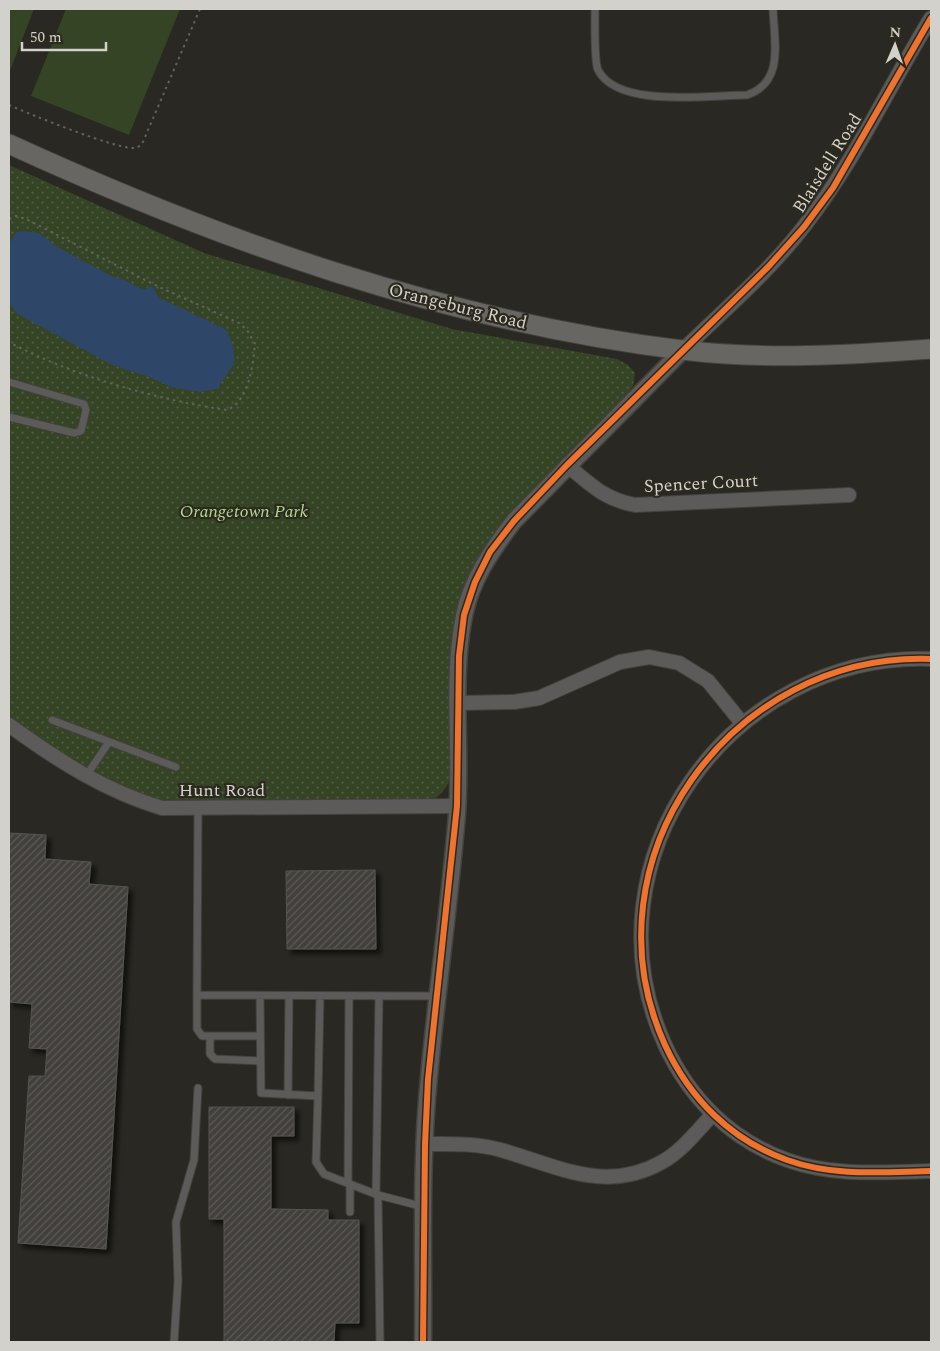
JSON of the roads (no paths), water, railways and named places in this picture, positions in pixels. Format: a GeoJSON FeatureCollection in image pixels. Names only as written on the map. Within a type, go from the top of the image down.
{"type":"FeatureCollection","features":[{"type":"Feature","properties":{"kind":"main road","name":"Orangeburg Road"},"geometry":{"type":"LineString","coordinates":[[9,144],[172,216],[344,276],[510,320],[683,350],[771,354],[861,354],[931,349]]}},
{"type":"Feature","properties":{"kind":"street","name":"Blaisdell Road"},"geometry":{"type":"LineString","coordinates":[[683,350],[768,267],[804,227],[832,188],[931,18]]}},
{"type":"Feature","properties":{"kind":"street"},"geometry":{"type":"LineString","coordinates":[[423,1342],[425,1144],[428,1079],[457,806],[459,656],[464,615],[475,582],[490,552],[508,529],[568,465],[683,350]]}},
{"type":"Feature","properties":{"kind":"street","name":"Spencer Court"},"geometry":{"type":"LineString","coordinates":[[568,465],[600,494],[618,502],[635,505],[849,495]]}},
{"type":"Feature","properties":{"kind":"street"},"geometry":{"type":"LineString","coordinates":[[459,704],[514,702],[539,698],[620,662],[649,657],[679,663],[708,681],[742,723]]}},
{"type":"Feature","properties":{"kind":"street"},"geometry":{"type":"LineString","coordinates":[[931,659],[874,664],[836,672],[802,685],[773,701],[742,723],[704,763],[669,815],[656,847],[646,884],[642,921],[642,960],[648,996],[658,1029],[673,1061],[690,1089],[712,1115],[756,1146],[787,1160],[820,1168],[855,1173],[931,1171]]}},
{"type":"Feature","properties":{"kind":"street","name":"Hunt Road"},"geometry":{"type":"LineString","coordinates":[[9,725],[86,776],[135,800],[162,808],[198,810],[457,806]]}},
{"type":"Feature","properties":{"kind":"street"},"geometry":{"type":"LineString","coordinates":[[425,1144],[467,1144],[499,1150],[575,1174],[607,1178],[636,1174],[663,1162],[683,1145],[712,1115]]}},
{"type":"Feature","properties":{"kind":"lane"},"geometry":{"type":"LineString","coordinates":[[595,9],[597,68],[605,80],[621,89],[655,96],[748,95],[761,90],[768,82],[773,70],[773,9]]}},
{"type":"Feature","properties":{"kind":"lane"},"geometry":{"type":"LineString","coordinates":[[9,382],[84,404],[86,410],[81,431],[74,433],[9,417]]}},
{"type":"Feature","properties":{"kind":"lane"},"geometry":{"type":"LineString","coordinates":[[52,720],[176,767]]}},
{"type":"Feature","properties":{"kind":"lane"},"geometry":{"type":"LineString","coordinates":[[86,776],[110,742]]}},
{"type":"Feature","properties":{"kind":"lane"},"geometry":{"type":"LineString","coordinates":[[198,810],[197,1029],[202,1036],[260,1036]]}},
{"type":"Feature","properties":{"kind":"lane"},"geometry":{"type":"LineString","coordinates":[[197,996],[438,996]]}},
{"type":"Feature","properties":{"kind":"lane"},"geometry":{"type":"LineString","coordinates":[[260,996],[259,1062],[261,1093],[288,1096],[318,1096]]}},
{"type":"Feature","properties":{"kind":"lane"},"geometry":{"type":"LineString","coordinates":[[288,1096],[289,996]]}},
{"type":"Feature","properties":{"kind":"lane"},"geometry":{"type":"LineString","coordinates":[[320,996],[316,1162],[324,1174],[377,1194],[424,1207]]}},
{"type":"Feature","properties":{"kind":"lane"},"geometry":{"type":"LineString","coordinates":[[349,996],[350,1212]]}},
{"type":"Feature","properties":{"kind":"lane"},"geometry":{"type":"LineString","coordinates":[[379,996],[377,1194],[380,1342]]}},
{"type":"Feature","properties":{"kind":"lane"},"geometry":{"type":"LineString","coordinates":[[210,1036],[210,1054],[215,1059],[259,1062]]}},
{"type":"Feature","properties":{"kind":"lane"},"geometry":{"type":"LineString","coordinates":[[174,1342],[178,1281],[176,1222],[194,1160],[198,1088]]}},
{"type":"Feature","properties":{"kind":"water"},"geometry":{"type":"Polygon","coordinates":[[[16,232],[39,233],[56,246],[113,277],[146,290],[148,286],[154,288],[158,297],[227,330],[234,350],[234,364],[217,389],[200,392],[171,387],[147,376],[112,365],[16,313],[9,302],[9,244],[16,232]]]}},
{"type":"Feature","properties":{"kind":"park label","name":"Orangetown Park"},"geometry":{"type":"Point","coordinates":[244,511]}}]}
